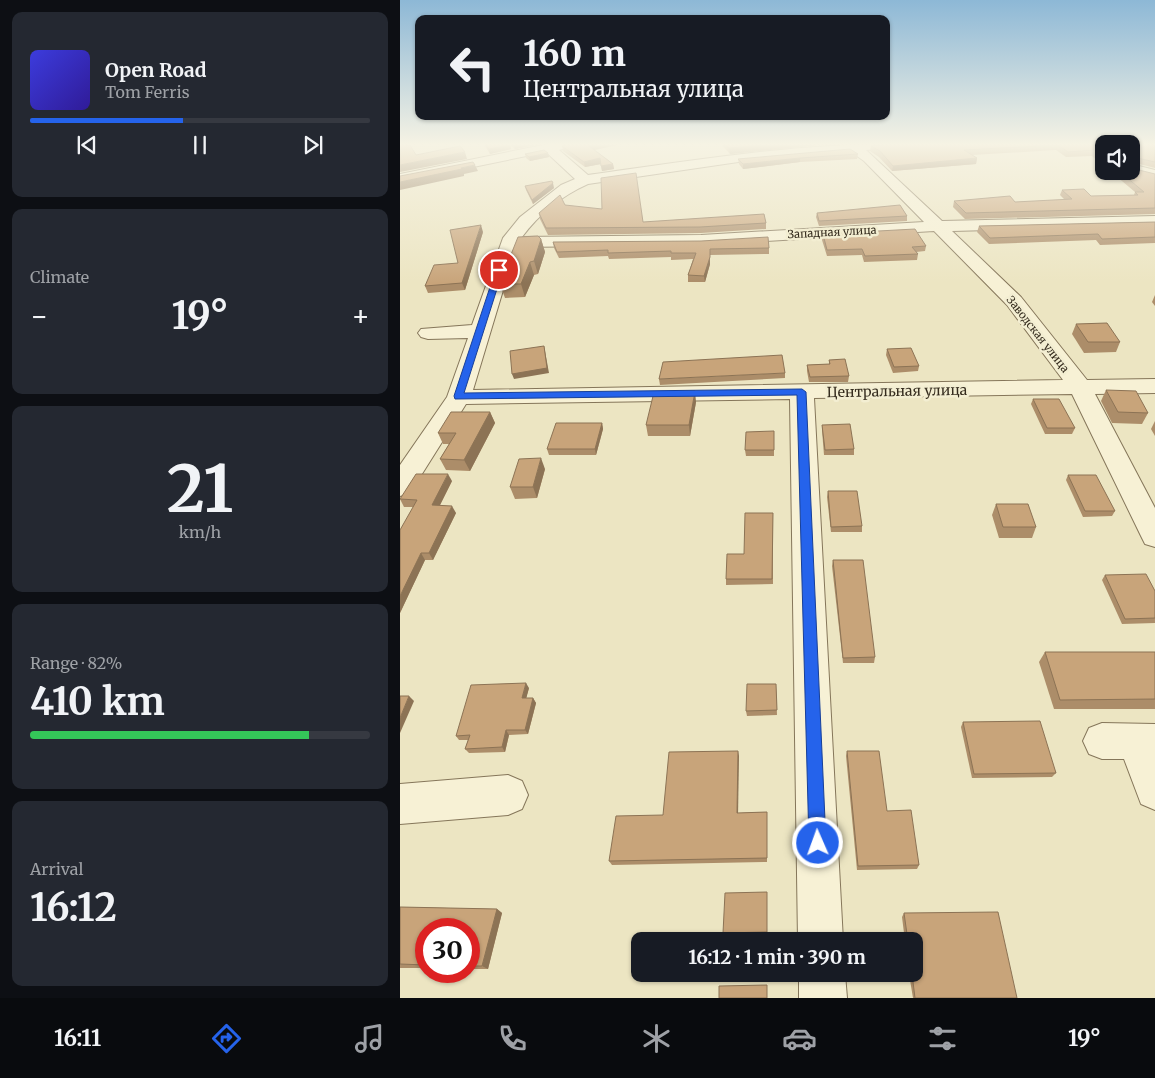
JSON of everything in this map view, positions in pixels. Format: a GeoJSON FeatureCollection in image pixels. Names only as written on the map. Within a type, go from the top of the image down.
{"type":"FeatureCollection","features":[{"type":"Feature","properties":{"kind":"street"},"geometry":{"type":"LineString","coordinates":[[400,486],[459,396],[509,242],[526,220],[563,191]]}},
{"type":"Feature","properties":{"kind":"street","name":"Заводская улица"},"geometry":{"type":"LineString","coordinates":[[902,191],[1014,302],[1080,387],[1155,536]]}},
{"type":"Feature","properties":{"kind":"street","name":"Западная улица"},"geometry":{"type":"LineString","coordinates":[[509,242],[701,240],[938,226],[1155,221]]}},
{"type":"Feature","properties":{"kind":"street"},"geometry":{"type":"LineString","coordinates":[[428,333],[480,332]]}},
{"type":"Feature","properties":{"kind":"street","name":"Центральная улица"},"geometry":{"type":"LineString","coordinates":[[459,396],[1155,386]]}},
{"type":"Feature","properties":{"kind":"street"},"geometry":{"type":"LineString","coordinates":[[802,392],[821,932]]}},
{"type":"Feature","properties":{"kind":"street"},"geometry":{"type":"LineString","coordinates":[[1131,741],[1155,790]]}},
{"type":"Feature","properties":{"kind":"street"},"geometry":{"type":"LineString","coordinates":[[400,804],[508,795]]}},
{"type":"Feature","properties":{"kind":"street"},"geometry":{"type":"LineString","coordinates":[[822,982],[823,998]]}},
{"type":"Feature","properties":{"kind":"building"},"geometry":{"type":"Polygon","coordinates":[[[527,191],[544,191],[532,200],[527,191]]]}},
{"type":"Feature","properties":{"kind":"building"},"geometry":{"type":"Polygon","coordinates":[[[601,191],[639,191],[643,222],[764,214],[766,223],[700,227],[546,228],[539,213],[560,195],[565,205],[602,209],[601,191]]]}},
{"type":"Feature","properties":{"kind":"building"},"geometry":{"type":"Polygon","coordinates":[[[1063,191],[1086,191],[1091,196],[1138,195],[1135,192],[1155,191],[1155,208],[966,213],[954,201],[1010,196],[1015,202],[1072,199],[1063,191]]]}},
{"type":"Feature","properties":{"kind":"building"},"geometry":{"type":"Polygon","coordinates":[[[900,205],[907,216],[819,221],[817,213],[900,205]]]}},
{"type":"Feature","properties":{"kind":"building"},"geometry":{"type":"Polygon","coordinates":[[[1155,222],[1155,237],[1102,239],[1098,234],[990,238],[979,226],[1155,222]]]}},
{"type":"Feature","properties":{"kind":"building"},"geometry":{"type":"Polygon","coordinates":[[[481,225],[462,283],[425,286],[434,265],[458,263],[450,230],[481,225]]]}},
{"type":"Feature","properties":{"kind":"building"},"geometry":{"type":"Polygon","coordinates":[[[915,229],[926,246],[912,247],[918,254],[865,256],[862,249],[827,250],[823,234],[915,229]]]}},
{"type":"Feature","properties":{"kind":"building"},"geometry":{"type":"Polygon","coordinates":[[[538,236],[541,239],[534,261],[530,262],[521,284],[500,284],[518,237],[538,236]]]}},
{"type":"Feature","properties":{"kind":"building"},"geometry":{"type":"Polygon","coordinates":[[[768,237],[769,248],[710,249],[710,257],[704,276],[688,275],[696,253],[671,253],[671,251],[608,253],[608,250],[557,252],[553,242],[701,241],[768,237]]]}},
{"type":"Feature","properties":{"kind":"building"},"geometry":{"type":"Polygon","coordinates":[[[1107,323],[1120,342],[1088,342],[1076,324],[1107,323]]]}},
{"type":"Feature","properties":{"kind":"building"},"geometry":{"type":"Polygon","coordinates":[[[544,346],[547,368],[512,374],[510,351],[544,346]]]}},
{"type":"Feature","properties":{"kind":"building"},"geometry":{"type":"Polygon","coordinates":[[[911,348],[919,366],[894,367],[887,349],[911,348]]]}},
{"type":"Feature","properties":{"kind":"building"},"geometry":{"type":"Polygon","coordinates":[[[782,355],[785,373],[659,379],[663,362],[782,355]]]}},
{"type":"Feature","properties":{"kind":"building"},"geometry":{"type":"Polygon","coordinates":[[[845,359],[849,376],[810,377],[807,365],[830,364],[829,360],[845,359]]]}},
{"type":"Feature","properties":{"kind":"building"},"geometry":{"type":"Polygon","coordinates":[[[1106,390],[1136,391],[1148,413],[1118,412],[1106,390]]]}},
{"type":"Feature","properties":{"kind":"building"},"geometry":{"type":"Polygon","coordinates":[[[695,391],[689,425],[646,425],[654,392],[695,391]]]}},
{"type":"Feature","properties":{"kind":"building"},"geometry":{"type":"Polygon","coordinates":[[[1033,399],[1059,399],[1075,428],[1047,428],[1033,399]]]}},
{"type":"Feature","properties":{"kind":"building"},"geometry":{"type":"Polygon","coordinates":[[[451,412],[490,412],[464,460],[440,459],[456,433],[438,433],[451,412]]]}},
{"type":"Feature","properties":{"kind":"building"},"geometry":{"type":"Polygon","coordinates":[[[556,423],[602,423],[595,449],[547,449],[556,423]]]}},
{"type":"Feature","properties":{"kind":"building"},"geometry":{"type":"Polygon","coordinates":[[[850,424],[854,449],[825,450],[822,425],[850,424]]]}},
{"type":"Feature","properties":{"kind":"building"},"geometry":{"type":"Polygon","coordinates":[[[774,431],[774,450],[745,450],[746,432],[774,431]]]}},
{"type":"Feature","properties":{"kind":"building"},"geometry":{"type":"Polygon","coordinates":[[[541,458],[533,487],[510,487],[519,459],[541,458]]]}},
{"type":"Feature","properties":{"kind":"building"},"geometry":{"type":"Polygon","coordinates":[[[416,474],[448,474],[432,505],[452,506],[429,553],[421,553],[400,596],[400,530],[417,500],[400,499],[416,474]]]}},
{"type":"Feature","properties":{"kind":"building"},"geometry":{"type":"Polygon","coordinates":[[[1068,475],[1096,475],[1115,511],[1085,511],[1068,475]]]}},
{"type":"Feature","properties":{"kind":"building"},"geometry":{"type":"Polygon","coordinates":[[[828,491],[857,491],[862,526],[831,527],[828,491]]]}},
{"type":"Feature","properties":{"kind":"building"},"geometry":{"type":"Polygon","coordinates":[[[996,504],[1028,504],[1036,527],[1003,527],[996,504]]]}},
{"type":"Feature","properties":{"kind":"building"},"geometry":{"type":"Polygon","coordinates":[[[745,513],[773,513],[772,579],[726,579],[727,554],[744,554],[745,513]]]}},
{"type":"Feature","properties":{"kind":"building"},"geometry":{"type":"Polygon","coordinates":[[[833,560],[863,560],[875,657],[843,658],[833,560]]]}},
{"type":"Feature","properties":{"kind":"building"},"geometry":{"type":"Polygon","coordinates":[[[1146,574],[1155,591],[1155,618],[1125,619],[1105,575],[1146,574]]]}},
{"type":"Feature","properties":{"kind":"building"},"geometry":{"type":"Polygon","coordinates":[[[1045,652],[1155,652],[1155,699],[1060,700],[1045,652]]]}},
{"type":"Feature","properties":{"kind":"building"},"geometry":{"type":"Polygon","coordinates":[[[526,683],[522,698],[533,698],[525,730],[506,730],[502,747],[465,749],[470,735],[456,736],[471,685],[526,683]]]}},
{"type":"Feature","properties":{"kind":"building"},"geometry":{"type":"Polygon","coordinates":[[[747,684],[776,684],[777,710],[746,711],[747,684]]]}},
{"type":"Feature","properties":{"kind":"building"},"geometry":{"type":"Polygon","coordinates":[[[400,696],[409,696],[400,718],[400,696]]]}},
{"type":"Feature","properties":{"kind":"building"},"geometry":{"type":"Polygon","coordinates":[[[1040,721],[1056,773],[974,774],[963,722],[1040,721]]]}},
{"type":"Feature","properties":{"kind":"building"},"geometry":{"type":"Polygon","coordinates":[[[738,751],[737,813],[767,812],[767,858],[609,861],[616,816],[663,815],[669,752],[738,751]]]}},
{"type":"Feature","properties":{"kind":"building"},"geometry":{"type":"Polygon","coordinates":[[[847,751],[879,751],[887,811],[911,810],[919,865],[858,866],[847,751]]]}},
{"type":"Feature","properties":{"kind":"building"},"geometry":{"type":"Polygon","coordinates":[[[767,892],[767,932],[723,932],[725,893],[767,892]]]}},
{"type":"Feature","properties":{"kind":"building"},"geometry":{"type":"Polygon","coordinates":[[[400,907],[497,909],[482,966],[480,966],[480,918],[415,918],[415,965],[400,964],[400,907]]]}},
{"type":"Feature","properties":{"kind":"building"},"geometry":{"type":"Polygon","coordinates":[[[998,912],[1017,998],[915,998],[913,982],[923,982],[923,932],[907,932],[904,913],[998,912]]]}},
{"type":"Feature","properties":{"kind":"building"},"geometry":{"type":"Polygon","coordinates":[[[767,985],[767,998],[719,998],[719,986],[767,985]]]}},
{"type":"Feature","properties":{"kind":"route"},"geometry":{"type":"LineString","coordinates":[[499,270],[459,396],[802,392],[818,843]]}}]}
